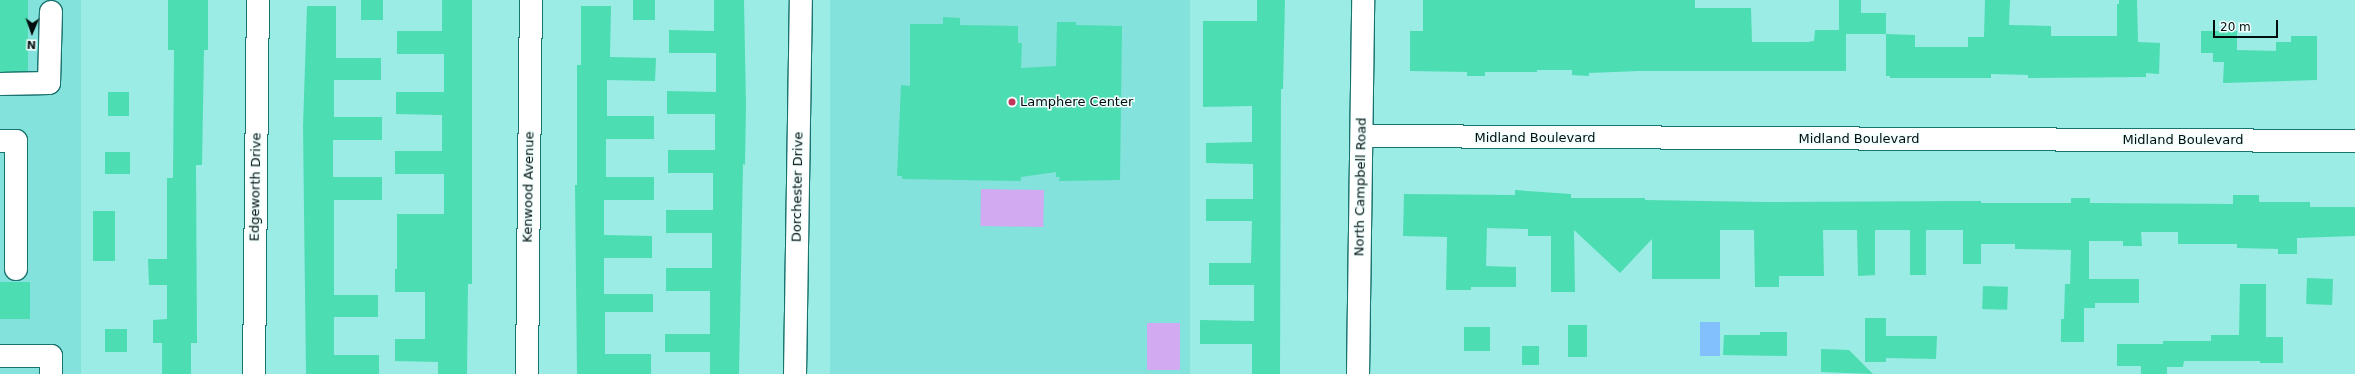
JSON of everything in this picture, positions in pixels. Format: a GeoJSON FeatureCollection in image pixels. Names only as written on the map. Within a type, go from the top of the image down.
{"type":"FeatureCollection","features":[{"type":"Feature","properties":{"kind":"street","name":"Edgeworth Drive"},"geometry":{"type":"LineString","coordinates":[[254,374],[258,0]]}},
{"type":"Feature","properties":{"kind":"street","name":"Kenwood Avenue"},"geometry":{"type":"LineString","coordinates":[[527,374],[531,0]]}},
{"type":"Feature","properties":{"kind":"street","name":"Dorchester Drive"},"geometry":{"type":"LineString","coordinates":[[795,374],[801,0]]}},
{"type":"Feature","properties":{"kind":"street","name":"North Campbell Road"},"geometry":{"type":"LineString","coordinates":[[1358,374],[1363,0]]}},
{"type":"Feature","properties":{"kind":"street"},"geometry":{"type":"LineString","coordinates":[[0,84],[49,83],[51,12]]}},
{"type":"Feature","properties":{"kind":"street","name":"Midland Boulevard"},"geometry":{"type":"LineString","coordinates":[[1362,136],[2355,141]]}},
{"type":"Feature","properties":{"kind":"street"},"geometry":{"type":"LineString","coordinates":[[0,141],[16,141],[16,269]]}},
{"type":"Feature","properties":{"kind":"street"},"geometry":{"type":"LineString","coordinates":[[0,356],[51,356],[51,374]]}},
{"type":"Feature","properties":{"kind":"shaded area"},"geometry":{"type":"Polygon","coordinates":[[[0,0],[81,0],[81,374],[0,374],[0,0]]]}},
{"type":"Feature","properties":{"kind":"shaded area"},"geometry":{"type":"Polygon","coordinates":[[[830,0],[1190,0],[1190,374],[830,374],[830,0]]]}},
{"type":"Feature","properties":{"kind":"shaded area"},"geometry":{"type":"Polygon","coordinates":[[[981,189],[1044,190],[1043,227],[980,226],[981,189]]]}},
{"type":"Feature","properties":{"kind":"shaded area"},"geometry":{"type":"Polygon","coordinates":[[[1700,322],[1720,322],[1720,356],[1700,356],[1700,322]]]}},
{"type":"Feature","properties":{"kind":"shaded area"},"geometry":{"type":"Polygon","coordinates":[[[1147,323],[1180,323],[1180,370],[1147,370],[1147,323]]]}},
{"type":"Feature","properties":{"kind":"building"},"geometry":{"type":"Polygon","coordinates":[[[0,0],[28,0],[28,72],[0,72],[0,0]]]}},
{"type":"Feature","properties":{"kind":"building"},"geometry":{"type":"Polygon","coordinates":[[[168,0],[208,0],[208,50],[204,50],[202,165],[196,165],[197,343],[191,343],[191,374],[162,374],[162,343],[153,343],[153,320],[167,319],[167,285],[149,285],[148,259],[167,259],[167,178],[173,178],[174,50],[168,50],[168,0]]]}},
{"type":"Feature","properties":{"kind":"building"},"geometry":{"type":"Polygon","coordinates":[[[361,0],[383,0],[383,20],[361,20],[361,0]]]}},
{"type":"Feature","properties":{"kind":"building"},"geometry":{"type":"Polygon","coordinates":[[[442,0],[472,0],[472,284],[468,284],[467,374],[438,374],[438,362],[395,361],[395,339],[425,339],[425,292],[395,292],[395,269],[397,269],[397,214],[444,214],[444,174],[395,174],[395,151],[442,151],[442,115],[396,114],[396,92],[444,92],[444,54],[397,54],[397,31],[442,31],[442,0]]]}},
{"type":"Feature","properties":{"kind":"building"},"geometry":{"type":"Polygon","coordinates":[[[633,0],[655,0],[655,20],[633,20],[633,0]]]}},
{"type":"Feature","properties":{"kind":"building"},"geometry":{"type":"Polygon","coordinates":[[[714,0],[744,0],[746,105],[745,165],[743,164],[739,374],[710,374],[710,352],[665,352],[665,334],[710,334],[710,291],[666,291],[666,268],[712,268],[712,233],[666,233],[666,210],[713,210],[713,173],[668,173],[668,150],[715,150],[715,114],[667,114],[667,91],[716,92],[716,53],[669,53],[669,30],[714,31],[714,0]]]}},
{"type":"Feature","properties":{"kind":"building"},"geometry":{"type":"Polygon","coordinates":[[[1257,0],[1285,0],[1283,89],[1281,89],[1280,374],[1252,374],[1252,344],[1200,344],[1200,320],[1254,321],[1254,285],[1209,285],[1209,263],[1251,263],[1252,221],[1206,221],[1206,199],[1253,199],[1253,164],[1206,163],[1206,143],[1252,142],[1252,106],[1203,107],[1203,21],[1257,21],[1257,0]]]}},
{"type":"Feature","properties":{"kind":"building"},"geometry":{"type":"Polygon","coordinates":[[[1423,0],[1695,0],[1695,8],[1751,8],[1752,42],[1808,42],[1814,41],[1815,30],[1839,30],[1839,0],[1861,0],[1861,13],[1886,13],[1886,34],[1846,34],[1846,71],[1639,71],[1589,73],[1589,76],[1572,75],[1572,70],[1537,70],[1537,72],[1485,72],[1485,76],[1467,76],[1467,72],[1410,71],[1410,31],[1423,31],[1423,0]]]}},
{"type":"Feature","properties":{"kind":"building"},"geometry":{"type":"Polygon","coordinates":[[[1985,0],[2010,0],[2009,25],[2051,26],[2051,36],[2117,36],[2117,4],[2119,4],[2119,0],[2137,0],[2138,42],[2160,43],[2159,74],[2146,73],[2146,77],[2028,78],[2028,75],[1991,74],[1991,78],[1890,78],[1890,76],[1886,76],[1886,34],[1915,35],[1915,47],[1968,47],[1968,37],[1984,37],[1985,0]]]}},
{"type":"Feature","properties":{"kind":"building"},"geometry":{"type":"Polygon","coordinates":[[[307,6],[336,6],[336,58],[381,58],[381,80],[334,80],[334,117],[382,117],[382,140],[333,140],[333,177],[382,177],[382,200],[334,200],[334,295],[378,295],[378,317],[334,317],[334,355],[379,355],[379,374],[306,374],[303,126],[307,6]]]}},
{"type":"Feature","properties":{"kind":"building"},"geometry":{"type":"Polygon","coordinates":[[[581,6],[611,6],[610,57],[656,58],[655,81],[607,80],[607,116],[654,116],[654,139],[606,139],[606,177],[654,177],[654,200],[604,200],[604,235],[652,236],[652,258],[604,258],[604,294],[653,294],[653,312],[605,312],[605,354],[651,354],[651,374],[577,374],[575,185],[577,185],[577,65],[581,65],[581,6]]]}},
{"type":"Feature","properties":{"kind":"building","name":"Lamphere Center"},"geometry":{"type":"Polygon","coordinates":[[[943,17],[960,18],[960,25],[1018,26],[1018,43],[1022,43],[1021,68],[1056,66],[1057,22],[1076,22],[1076,25],[1122,26],[1120,180],[1059,181],[1060,177],[1056,177],[1056,172],[1021,177],[1021,181],[902,179],[902,176],[897,176],[901,85],[910,86],[910,24],[943,24],[943,17]]]}},
{"type":"Feature","properties":{"kind":"building"},"geometry":{"type":"Polygon","coordinates":[[[2201,31],[2237,31],[2237,50],[2276,51],[2276,42],[2291,42],[2291,36],[2317,36],[2317,80],[2223,83],[2224,62],[2213,62],[2213,53],[2201,53],[2201,31]]]}},
{"type":"Feature","properties":{"kind":"building"},"geometry":{"type":"Polygon","coordinates":[[[108,92],[129,92],[129,116],[108,116],[108,92]]]}},
{"type":"Feature","properties":{"kind":"building"},"geometry":{"type":"Polygon","coordinates":[[[105,152],[130,152],[130,174],[105,174],[105,152]]]}},
{"type":"Feature","properties":{"kind":"building"},"geometry":{"type":"Polygon","coordinates":[[[1515,190],[1571,194],[1571,198],[1645,198],[1645,200],[1765,202],[1981,201],[1981,203],[2071,203],[2071,198],[2090,198],[2090,203],[2233,204],[2233,195],[2259,195],[2259,202],[2310,202],[2310,207],[2355,207],[2355,236],[2297,238],[2297,254],[2278,254],[2278,249],[2237,248],[2237,244],[2178,244],[2178,232],[2141,232],[2142,246],[2123,246],[2123,241],[2089,241],[2089,279],[2139,279],[2139,303],[2095,303],[2095,308],[2084,308],[2084,342],[2061,342],[2061,319],[2064,319],[2065,284],[2070,284],[2071,250],[2015,249],[2015,244],[1981,244],[1981,264],[1963,264],[1963,230],[1926,230],[1926,275],[1910,275],[1910,230],[1875,230],[1875,275],[1858,276],[1857,230],[1823,230],[1824,276],[1779,276],[1779,287],[1755,287],[1754,230],[1720,230],[1720,279],[1652,279],[1652,239],[1620,273],[1574,230],[1575,292],[1551,292],[1551,236],[1528,236],[1528,229],[1487,228],[1486,266],[1516,267],[1516,287],[1471,287],[1471,290],[1446,290],[1447,237],[1403,236],[1404,194],[1515,195],[1515,190]]]}},
{"type":"Feature","properties":{"kind":"building"},"geometry":{"type":"Polygon","coordinates":[[[93,211],[115,211],[115,261],[93,261],[93,211]]]}},
{"type":"Feature","properties":{"kind":"building"},"geometry":{"type":"Polygon","coordinates":[[[2307,278],[2333,279],[2332,305],[2306,304],[2307,278]]]}},
{"type":"Feature","properties":{"kind":"building"},"geometry":{"type":"Polygon","coordinates":[[[0,282],[30,282],[30,319],[0,319],[0,282]]]}},
{"type":"Feature","properties":{"kind":"building"},"geometry":{"type":"Polygon","coordinates":[[[2240,284],[2266,284],[2266,337],[2283,337],[2283,363],[2260,363],[2260,361],[2184,361],[2183,367],[2167,367],[2167,374],[2141,374],[2141,366],[2117,366],[2117,344],[2163,344],[2163,341],[2211,341],[2211,335],[2239,335],[2240,284]]]}},
{"type":"Feature","properties":{"kind":"building"},"geometry":{"type":"Polygon","coordinates":[[[1983,286],[2008,287],[2007,310],[1982,309],[1983,286]]]}},
{"type":"Feature","properties":{"kind":"building"},"geometry":{"type":"Polygon","coordinates":[[[1865,318],[1886,318],[1886,336],[1937,336],[1936,359],[1886,358],[1886,362],[1865,362],[1865,318]]]}},
{"type":"Feature","properties":{"kind":"building"},"geometry":{"type":"Polygon","coordinates":[[[1568,325],[1587,325],[1587,357],[1568,357],[1568,325]]]}},
{"type":"Feature","properties":{"kind":"building"},"geometry":{"type":"Polygon","coordinates":[[[1464,327],[1490,327],[1490,351],[1464,351],[1464,327]]]}},
{"type":"Feature","properties":{"kind":"building"},"geometry":{"type":"Polygon","coordinates":[[[105,329],[127,329],[127,352],[105,352],[105,329]]]}},
{"type":"Feature","properties":{"kind":"building"},"geometry":{"type":"Polygon","coordinates":[[[1760,332],[1787,332],[1787,356],[1723,355],[1724,335],[1760,335],[1760,332]]]}},
{"type":"Feature","properties":{"kind":"building"},"geometry":{"type":"Polygon","coordinates":[[[1522,346],[1539,346],[1539,365],[1522,365],[1522,346]]]}},
{"type":"Feature","properties":{"kind":"building"},"geometry":{"type":"Polygon","coordinates":[[[1821,349],[1849,350],[1873,374],[1821,372],[1821,349]]]}},
{"type":"Feature","properties":{"kind":"place","name":"Lamphere Center"},"geometry":{"type":"Point","coordinates":[1012,102]}}]}
